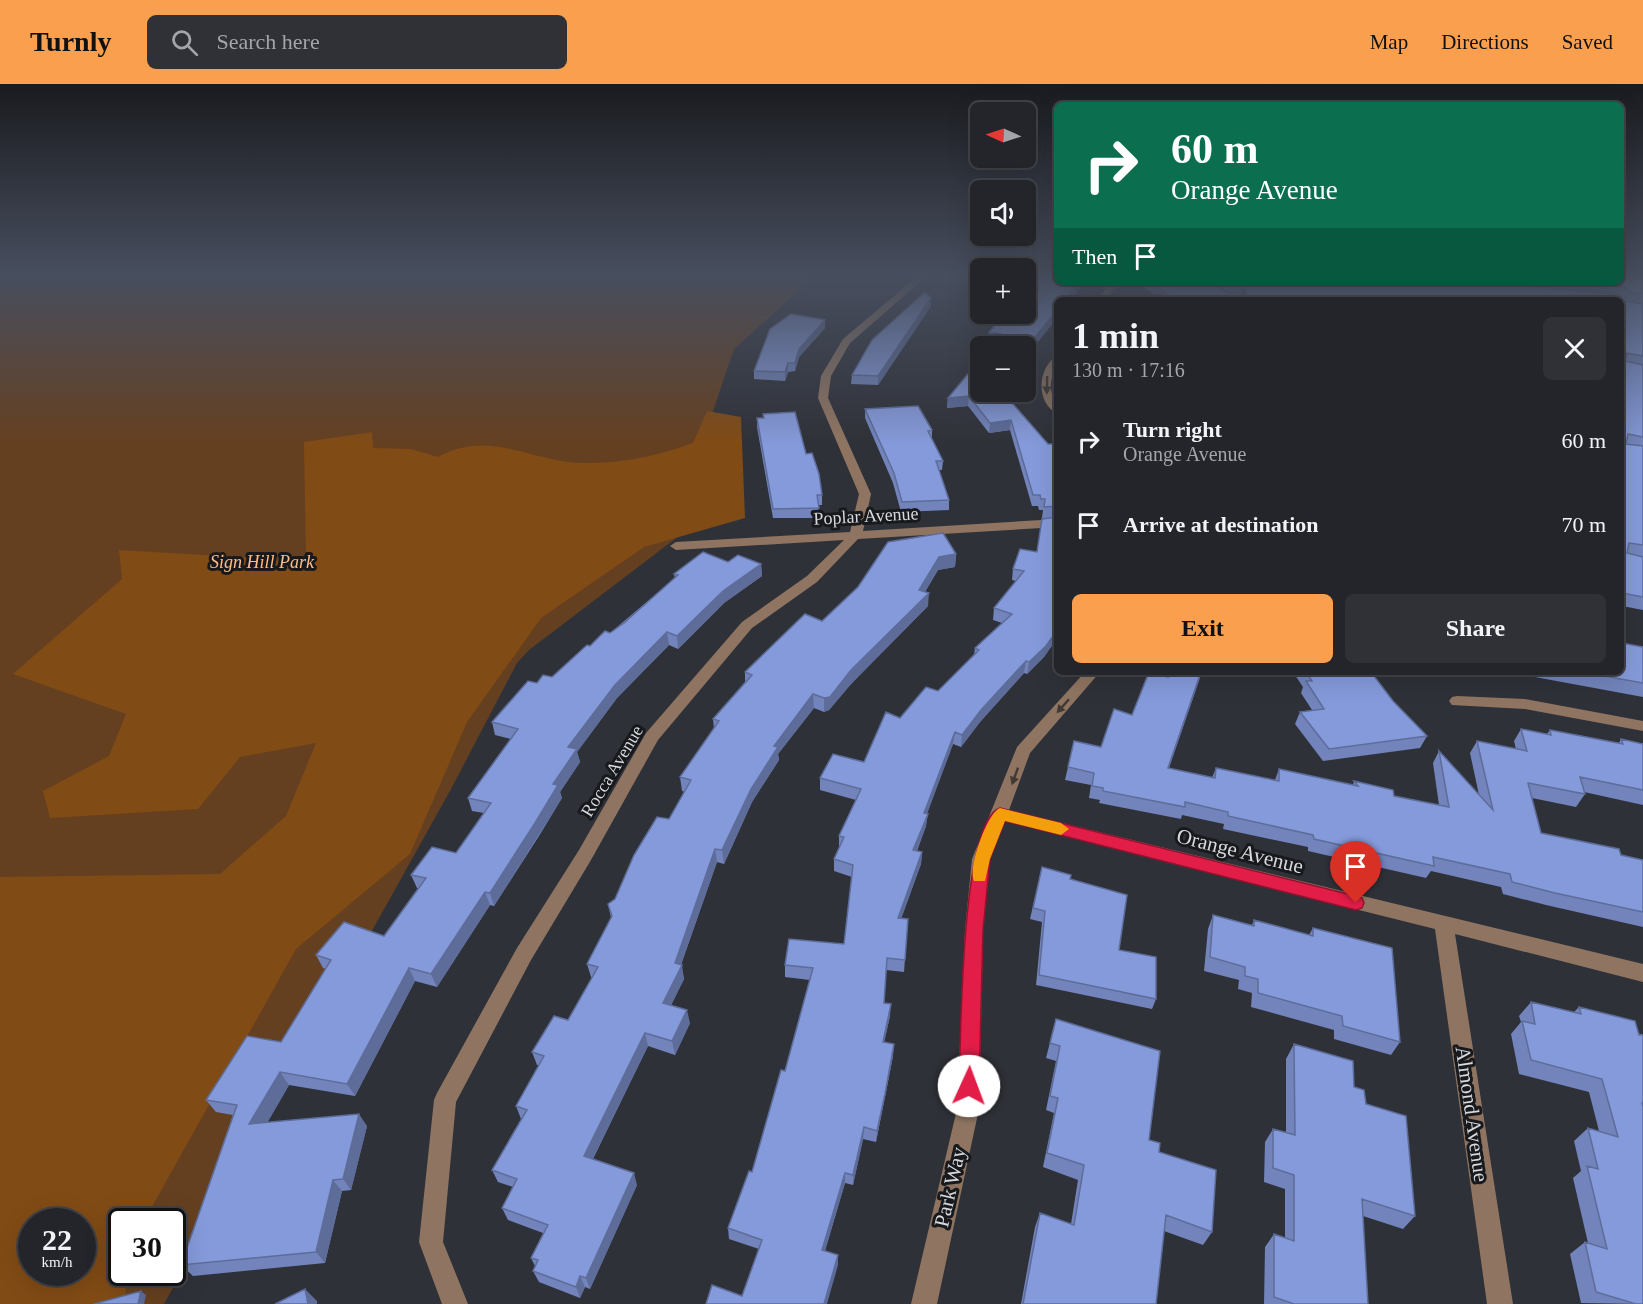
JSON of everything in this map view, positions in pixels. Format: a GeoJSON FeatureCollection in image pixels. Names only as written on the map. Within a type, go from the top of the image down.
{"type":"FeatureCollection","features":[{"type":"Feature","properties":{"kind":"street"},"geometry":{"type":"LineString","coordinates":[[856,534],[864,494],[823,398],[825,376],[846,340],[857,331]]}},
{"type":"Feature","properties":{"kind":"street"},"geometry":{"type":"LineString","coordinates":[[1054,363],[1047,372],[1045,392],[1054,408]]}},
{"type":"Feature","properties":{"kind":"street","name":"Poplar Avenue"},"geometry":{"type":"LineString","coordinates":[[676,546],[1054,523]]}},
{"type":"Feature","properties":{"kind":"street","name":"Rocca Avenue"},"geometry":{"type":"LineString","coordinates":[[455,1304],[431,1242],[445,1100],[524,954],[652,737],[747,625],[812,579],[856,534]]}},
{"type":"Feature","properties":{"kind":"street","name":"Park Way"},"geometry":{"type":"LineString","coordinates":[[924,1304],[968,1109],[974,930],[981,859],[1023,751],[1090,675]]}},
{"type":"Feature","properties":{"kind":"street"},"geometry":{"type":"LineString","coordinates":[[1457,701],[1525,704],[1643,726]]}},
{"type":"Feature","properties":{"kind":"street","name":"Orange Avenue"},"geometry":{"type":"LineString","coordinates":[[1000,814],[1643,973]]}},
{"type":"Feature","properties":{"kind":"street","name":"Almond Avenue"},"geometry":{"type":"LineString","coordinates":[[1444,925],[1500,1304]]}},
{"type":"Feature","properties":{"kind":"green space","name":"Sign Hill Park"},"geometry":{"type":"Polygon","coordinates":[[[0,331],[754,331],[734,349],[713,411],[692,526],[529,650],[517,663],[451,789],[186,1265],[186,1208],[108,1208],[108,1286],[174,1286],[164,1304],[0,1304],[0,331]]]}},
{"type":"Feature","properties":{"kind":"green space"},"geometry":{"type":"Polygon","coordinates":[[[707,411],[741,417],[745,518],[644,547],[541,618],[467,722],[410,854],[296,949],[151,1208],[108,1208],[108,1286],[125,1286],[126,1304],[0,1304],[0,877],[220,874],[286,816],[316,743],[240,757],[198,809],[50,818],[43,791],[109,756],[126,714],[13,674],[122,579],[119,550],[306,561],[304,442],[372,432],[373,448],[411,449],[438,457],[457,449],[492,446],[581,463],[610,462],[666,452],[693,443],[707,411]]]}},
{"type":"Feature","properties":{"kind":"building"},"geometry":{"type":"Polygon","coordinates":[[[769,331],[815,331],[799,349],[795,363],[788,363],[785,372],[754,371],[769,331]]]}},
{"type":"Feature","properties":{"kind":"building"},"geometry":{"type":"Polygon","coordinates":[[[882,331],[909,331],[878,376],[852,375],[872,340],[882,331]]]}},
{"type":"Feature","properties":{"kind":"building"},"geometry":{"type":"Polygon","coordinates":[[[1040,331],[1036,336],[999,336],[1001,334],[989,332],[1040,331]]]}},
{"type":"Feature","properties":{"kind":"building"},"geometry":{"type":"Polygon","coordinates":[[[1624,331],[1643,331],[1643,356],[1627,353],[1625,361],[1643,365],[1643,437],[1628,434],[1626,444],[1643,446],[1643,545],[1629,543],[1627,553],[1643,557],[1643,597],[1624,593],[1624,331]]]}},
{"type":"Feature","properties":{"kind":"building"},"geometry":{"type":"Polygon","coordinates":[[[970,371],[970,397],[948,398],[970,371]]]}},
{"type":"Feature","properties":{"kind":"building"},"geometry":{"type":"Polygon","coordinates":[[[974,402],[1011,402],[1048,444],[1054,444],[1054,506],[1044,507],[1045,499],[1041,499],[1040,495],[1033,495],[1011,420],[990,423],[974,402]]]}},
{"type":"Feature","properties":{"kind":"building"},"geometry":{"type":"Polygon","coordinates":[[[918,406],[932,430],[928,431],[943,461],[936,461],[949,500],[902,502],[894,473],[865,409],[918,406]]]}},
{"type":"Feature","properties":{"kind":"building"},"geometry":{"type":"Polygon","coordinates":[[[795,412],[806,454],[812,453],[819,474],[822,495],[817,495],[819,508],[773,509],[757,418],[764,418],[763,414],[795,412]]]}},
{"type":"Feature","properties":{"kind":"building"},"geometry":{"type":"Polygon","coordinates":[[[1054,518],[1054,635],[1046,646],[1029,662],[1026,661],[981,710],[962,735],[955,732],[924,813],[928,814],[913,850],[922,852],[898,918],[908,919],[905,960],[887,958],[884,1003],[891,1004],[883,1042],[894,1044],[885,1094],[877,1131],[864,1127],[853,1175],[845,1173],[822,1250],[838,1255],[824,1304],[706,1304],[712,1285],[742,1296],[762,1240],[728,1228],[749,1171],[752,1172],[781,1070],[785,1071],[813,968],[785,965],[789,939],[844,944],[853,865],[834,859],[844,837],[839,836],[861,789],[820,778],[833,754],[864,762],[886,712],[900,718],[926,687],[938,691],[979,650],[975,648],[1012,614],[994,608],[1024,571],[1013,569],[1020,549],[1037,552],[1042,519],[1054,518]]]}},
{"type":"Feature","properties":{"kind":"building"},"geometry":{"type":"Polygon","coordinates":[[[943,533],[956,554],[939,557],[919,590],[929,593],[851,670],[830,697],[824,698],[813,694],[774,746],[778,747],[751,789],[722,850],[715,849],[675,963],[682,965],[663,1003],[687,1010],[672,1041],[645,1033],[584,1156],[634,1173],[586,1278],[580,1276],[576,1287],[533,1271],[538,1260],[531,1258],[548,1225],[502,1208],[517,1179],[492,1170],[527,1110],[516,1106],[544,1056],[532,1052],[554,1016],[568,1020],[598,967],[587,964],[612,916],[608,904],[615,899],[634,855],[657,817],[669,819],[691,780],[680,777],[719,721],[713,719],[752,675],[745,672],[805,614],[822,621],[858,587],[888,542],[943,533]]]}},
{"type":"Feature","properties":{"kind":"building"},"geometry":{"type":"Polygon","coordinates":[[[703,552],[728,562],[738,555],[761,564],[723,591],[677,636],[667,632],[615,685],[568,747],[577,749],[553,784],[558,785],[490,893],[485,892],[431,974],[409,968],[347,1084],[280,1072],[249,1124],[359,1114],[343,1179],[333,1180],[316,1252],[186,1265],[186,1251],[237,1105],[206,1100],[247,1036],[281,1042],[331,960],[316,955],[344,922],[384,936],[426,878],[411,875],[432,847],[456,853],[491,803],[468,798],[518,729],[492,722],[528,681],[537,683],[543,675],[552,677],[605,631],[610,633],[624,623],[678,575],[674,574],[703,552]]]}},
{"type":"Feature","properties":{"kind":"building"},"geometry":{"type":"Polygon","coordinates":[[[1624,643],[1643,647],[1643,683],[1598,675],[1624,675],[1624,643]]]}},
{"type":"Feature","properties":{"kind":"building"},"geometry":{"type":"Polygon","coordinates":[[[1148,675],[1168,677],[1168,675],[1200,675],[1168,768],[1215,778],[1216,768],[1279,781],[1279,769],[1358,786],[1354,781],[1393,790],[1394,796],[1449,807],[1439,751],[1493,810],[1477,741],[1527,751],[1521,729],[1551,735],[1550,730],[1623,744],[1621,739],[1643,744],[1643,790],[1580,777],[1585,794],[1528,783],[1541,833],[1619,849],[1621,855],[1643,860],[1643,912],[1512,882],[1510,874],[1433,857],[1434,866],[1314,839],[1313,835],[1228,816],[1228,812],[1185,802],[1185,807],[1103,791],[1103,788],[1092,786],[1094,773],[1068,767],[1074,741],[1101,747],[1114,709],[1132,715],[1148,675]]]}},
{"type":"Feature","properties":{"kind":"building"},"geometry":{"type":"Polygon","coordinates":[[[1308,675],[1373,675],[1393,701],[1427,736],[1329,749],[1300,712],[1324,709],[1306,681],[1312,681],[1308,675]]]}},
{"type":"Feature","properties":{"kind":"building"},"geometry":{"type":"Polygon","coordinates":[[[1042,867],[1071,875],[1070,879],[1127,895],[1119,950],[1156,957],[1156,999],[1039,975],[1045,911],[1033,908],[1042,867]]]}},
{"type":"Feature","properties":{"kind":"building"},"geometry":{"type":"Polygon","coordinates":[[[1213,915],[1254,926],[1254,920],[1313,936],[1313,928],[1392,948],[1400,1042],[1343,1026],[1342,1016],[1258,993],[1258,979],[1245,976],[1245,967],[1210,957],[1213,915]]]}},
{"type":"Feature","properties":{"kind":"building"},"geometry":{"type":"Polygon","coordinates":[[[1531,1002],[1581,1014],[1579,1007],[1635,1021],[1639,1035],[1643,1035],[1643,1304],[1596,1292],[1585,1242],[1607,1249],[1587,1166],[1598,1169],[1588,1128],[1618,1137],[1602,1079],[1531,1060],[1522,1021],[1535,1024],[1531,1002]]]}},
{"type":"Feature","properties":{"kind":"building"},"geometry":{"type":"Polygon","coordinates":[[[1056,1019],[1160,1051],[1149,1140],[1160,1143],[1159,1152],[1216,1170],[1212,1232],[1166,1215],[1156,1304],[1023,1304],[1040,1213],[1074,1225],[1084,1165],[1047,1153],[1058,1098],[1050,1096],[1060,1046],[1050,1043],[1056,1019]]]}},
{"type":"Feature","properties":{"kind":"building"},"geometry":{"type":"Polygon","coordinates":[[[1294,1044],[1353,1061],[1354,1087],[1364,1090],[1366,1104],[1406,1116],[1415,1216],[1362,1199],[1368,1304],[1294,1304],[1274,1297],[1274,1234],[1294,1241],[1294,1175],[1273,1168],[1273,1129],[1295,1135],[1294,1044]]]}},
{"type":"Feature","properties":{"kind":"building"},"geometry":{"type":"Polygon","coordinates":[[[305,1289],[308,1304],[275,1304],[305,1289]]]}},
{"type":"Feature","properties":{"kind":"building"},"geometry":{"type":"Polygon","coordinates":[[[141,1291],[138,1304],[94,1304],[141,1291]]]}},
{"type":"Feature","properties":{"kind":"slow traffic"},"geometry":{"type":"LineString","coordinates":[[980,876],[981,859],[1000,814],[1061,829]]}},
{"type":"Feature","properties":{"kind":"route"},"geometry":{"type":"LineString","coordinates":[[969,1086],[974,930],[981,859],[1000,814],[1356,903]]}}]}
